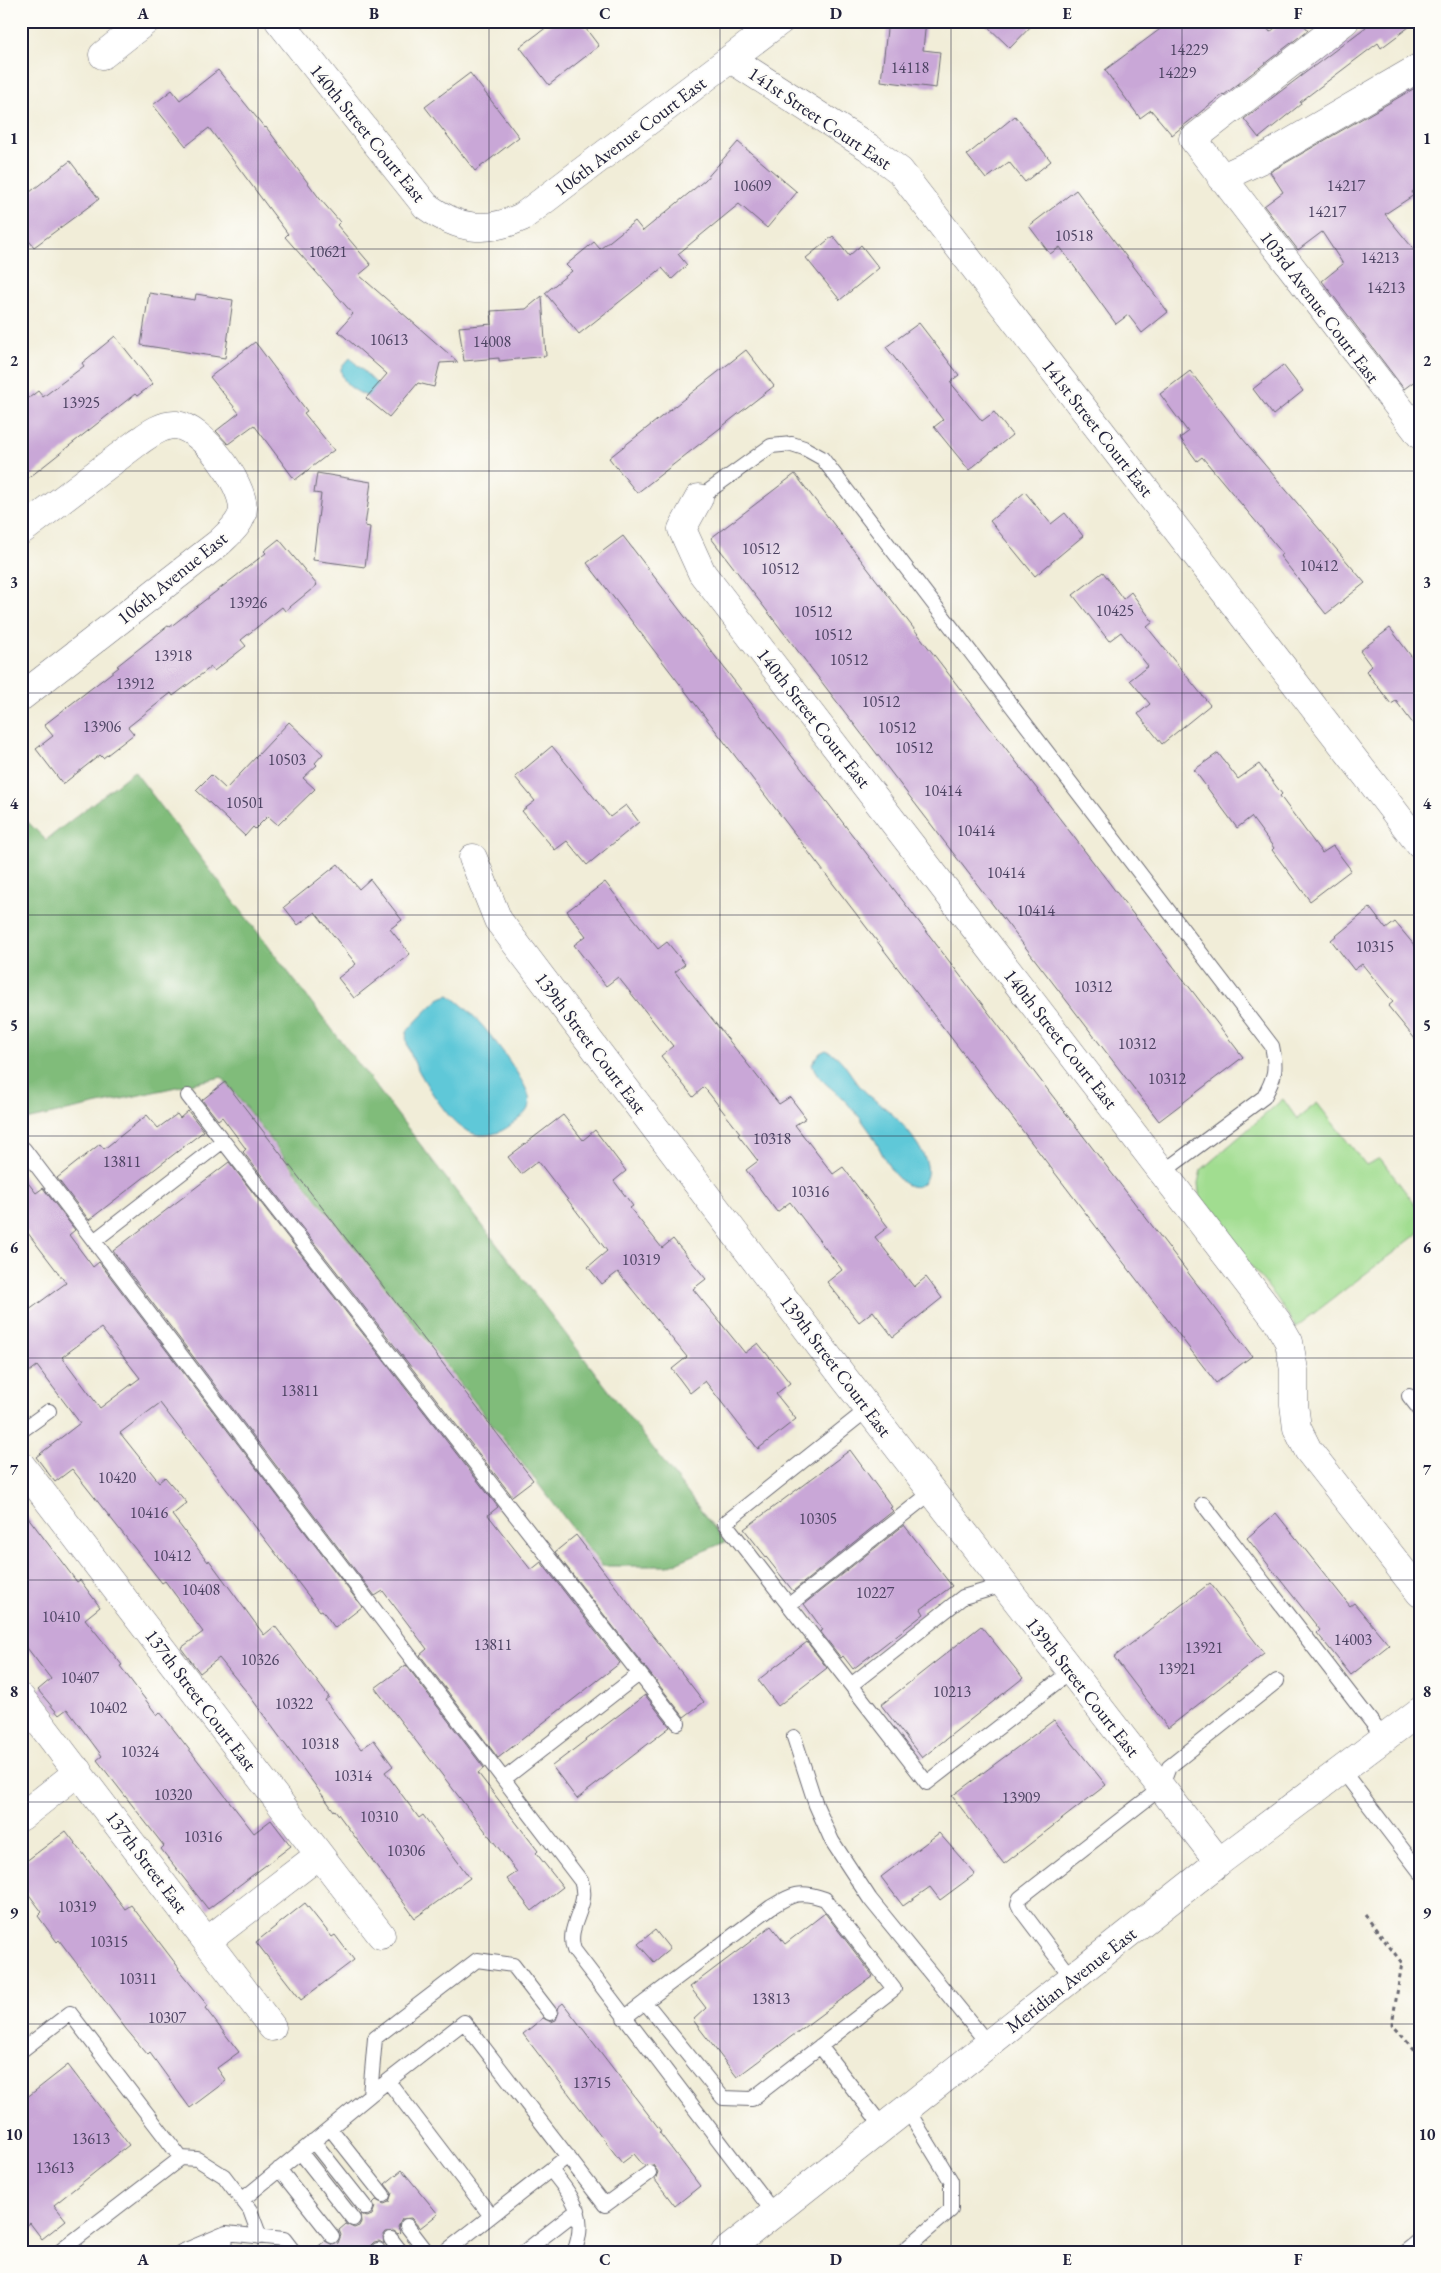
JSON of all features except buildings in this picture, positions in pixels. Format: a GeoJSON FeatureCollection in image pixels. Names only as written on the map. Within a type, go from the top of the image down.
{"type":"FeatureCollection","features":[{"type":"Feature","properties":{"kind":"street"},"geometry":{"type":"LineString","coordinates":[[103,55],[146,21]]}},
{"type":"Feature","properties":{"kind":"street","name":"140th Street Court East"},"geometry":{"type":"LineString","coordinates":[[279,21],[426,206],[443,218],[470,227]]}},
{"type":"Feature","properties":{"kind":"street","name":"106th Avenue Court East"},"geometry":{"type":"LineString","coordinates":[[470,227],[496,227],[522,217],[780,21]]}},
{"type":"Feature","properties":{"kind":"street","name":"103rd Avenue Court East"},"geometry":{"type":"LineString","coordinates":[[1345,21],[1193,139],[1221,178],[1420,435]]}},
{"type":"Feature","properties":{"kind":"street","name":"141st Street Court East"},"geometry":{"type":"LineString","coordinates":[[731,59],[868,147],[900,171],[1420,845]]}},
{"type":"Feature","properties":{"kind":"street"},"geometry":{"type":"LineString","coordinates":[[1221,178],[1264,158],[1420,67]]}},
{"type":"Feature","properties":{"kind":"street","name":"106th Avenue East"},"geometry":{"type":"LineString","coordinates":[[21,531],[138,442],[157,430],[176,425],[195,434],[222,459],[239,490],[243,510],[235,528],[220,542],[21,697]]}},
{"type":"Feature","properties":{"kind":"street","name":"140th Street Court East"},"geometry":{"type":"LineString","coordinates":[[699,498],[682,529],[702,572],[1277,1321],[1289,1342],[1294,1370],[1294,1404],[1297,1428],[1308,1450],[1420,1594]]}},
{"type":"Feature","properties":{"kind":"street","name":"139th Street Court East"},"geometry":{"type":"LineString","coordinates":[[473,858],[498,920],[868,1409],[1219,1862]]}},
{"type":"Feature","properties":{"kind":"street","name":"137th Street Court East"},"geometry":{"type":"LineString","coordinates":[[21,1466],[380,1934]]}},
{"type":"Feature","properties":{"kind":"street","name":"137th Street East"},"geometry":{"type":"LineString","coordinates":[[21,1698],[272,2027]]}},
{"type":"Feature","properties":{"kind":"street","name":"Meridian Avenue East"},"geometry":{"type":"LineString","coordinates":[[725,2252],[1219,1862],[1420,1711]]}},
{"type":"Feature","properties":{"kind":"street"},"geometry":{"type":"LineString","coordinates":[[21,1817],[79,1772]]}},
{"type":"Feature","properties":{"kind":"street"},"geometry":{"type":"LineString","coordinates":[[207,1941],[319,1855]]}},
{"type":"Feature","properties":{"kind":"lane"},"geometry":{"type":"LineString","coordinates":[[699,498],[772,446],[792,444],[822,458],[1272,1046],[1276,1064],[1273,1081],[1264,1097],[1163,1172]]}},
{"type":"Feature","properties":{"kind":"lane"},"geometry":{"type":"LineString","coordinates":[[188,1096],[678,1724]]}},
{"type":"Feature","properties":{"kind":"lane"},"geometry":{"type":"LineString","coordinates":[[94,1241],[223,1141]]}},
{"type":"Feature","properties":{"kind":"lane"},"geometry":{"type":"LineString","coordinates":[[24,1150],[581,1881],[584,1899],[573,1925],[571,1943],[578,1957],[774,2213]]}},
{"type":"Feature","properties":{"kind":"lane"},"geometry":{"type":"LineString","coordinates":[[1409,1396],[1420,1410]]}},
{"type":"Feature","properties":{"kind":"lane"},"geometry":{"type":"LineString","coordinates":[[868,1409],[726,1523],[851,1685],[927,1783],[1071,1671]]}},
{"type":"Feature","properties":{"kind":"lane"},"geometry":{"type":"LineString","coordinates":[[21,1431],[49,1411]]}},
{"type":"Feature","properties":{"kind":"lane"},"geometry":{"type":"LineString","coordinates":[[789,1604],[932,1492]]}},
{"type":"Feature","properties":{"kind":"lane"},"geometry":{"type":"LineString","coordinates":[[1203,1504],[1384,1738]]}},
{"type":"Feature","properties":{"kind":"lane"},"geometry":{"type":"LineString","coordinates":[[851,1685],[964,1597],[1004,1585]]}},
{"type":"Feature","properties":{"kind":"lane"},"geometry":{"type":"LineString","coordinates":[[504,1780],[639,1674]]}},
{"type":"Feature","properties":{"kind":"lane"},"geometry":{"type":"LineString","coordinates":[[1073,1979],[1021,1910],[1018,1904],[1020,1898],[1161,1788],[1169,1767],[1277,1681]]}},
{"type":"Feature","properties":{"kind":"lane"},"geometry":{"type":"LineString","coordinates":[[794,1737],[816,1805],[832,1841],[870,1899],[989,2045]]}},
{"type":"Feature","properties":{"kind":"lane"},"geometry":{"type":"LineString","coordinates":[[1342,1770],[1420,1872]]}},
{"type":"Feature","properties":{"kind":"lane"},"geometry":{"type":"LineString","coordinates":[[624,2018],[645,2002],[771,1908],[787,1897],[808,1892],[825,1899],[894,1989],[752,2100],[723,2098],[645,2002]]}},
{"type":"Feature","properties":{"kind":"lane"},"geometry":{"type":"LineString","coordinates":[[370,2095],[375,2038],[477,1960],[513,1965],[550,2013]]}},
{"type":"Feature","properties":{"kind":"lane"},"geometry":{"type":"LineString","coordinates":[[21,2051],[70,2013],[182,2158]]}},
{"type":"Feature","properties":{"kind":"lane"},"geometry":{"type":"LineString","coordinates":[[242,2200],[370,2095],[464,2022],[605,2205],[649,2172]]}},
{"type":"Feature","properties":{"kind":"lane"},"geometry":{"type":"LineString","coordinates":[[820,2046],[883,2127]]}},
{"type":"Feature","properties":{"kind":"lane"},"geometry":{"type":"LineString","coordinates":[[388,2081],[491,2216]]}},
{"type":"Feature","properties":{"kind":"lane"},"geometry":{"type":"LineString","coordinates":[[902,2252],[951,2210],[951,2181],[907,2109]]}},
{"type":"Feature","properties":{"kind":"lane"},"geometry":{"type":"LineString","coordinates":[[330,2128],[383,2195]]}},
{"type":"Feature","properties":{"kind":"lane"},"geometry":{"type":"LineString","coordinates":[[313,2141],[366,2208]]}},
{"type":"Feature","properties":{"kind":"lane"},"geometry":{"type":"LineString","coordinates":[[300,2153],[353,2219]]}},
{"type":"Feature","properties":{"kind":"lane"},"geometry":{"type":"LineString","coordinates":[[445,2252],[568,2156]]}},
{"type":"Feature","properties":{"kind":"lane"},"geometry":{"type":"LineString","coordinates":[[59,2252],[182,2158],[197,2158],[224,2176],[250,2210],[260,2237]]}},
{"type":"Feature","properties":{"kind":"lane"},"geometry":{"type":"LineString","coordinates":[[279,2169],[332,2236]]}},
{"type":"Feature","properties":{"kind":"lane"},"geometry":{"type":"LineString","coordinates":[[550,2170],[573,2198],[578,2210],[580,2230],[574,2252]]}},
{"type":"Feature","properties":{"kind":"lane"},"geometry":{"type":"LineString","coordinates":[[524,2252],[578,2210]]}},
{"type":"Feature","properties":{"kind":"lane"},"geometry":{"type":"LineString","coordinates":[[407,2226],[428,2252]]}},
{"type":"Feature","properties":{"kind":"lane"},"geometry":{"type":"LineString","coordinates":[[225,2252],[226,2233]]}},
{"type":"Feature","properties":{"kind":"lane"},"geometry":{"type":"LineString","coordinates":[[181,2252],[226,2233],[284,2239],[294,2252]]}},
{"type":"Feature","properties":{"kind":"lane"},"geometry":{"type":"LineString","coordinates":[[391,2239],[401,2252]]}},
{"type":"Feature","properties":{"kind":"lane"},"geometry":{"type":"LineString","coordinates":[[1405,2252],[1420,2240]]}},
{"type":"Feature","properties":{"kind":"path"},"geometry":{"type":"LineString","coordinates":[[1365,1915],[1402,1963],[1392,2024],[1420,2057]]}},
{"type":"Feature","properties":{"kind":"green space"},"geometry":{"type":"Polygon","coordinates":[[[134,771],[725,1542],[668,1566],[602,1566],[222,1077],[21,1121],[21,815],[46,840],[134,771]]]}},
{"type":"Feature","properties":{"kind":"green space"},"geometry":{"type":"Polygon","coordinates":[[[1283,1099],[1297,1119],[1317,1103],[1366,1165],[1380,1158],[1420,1211],[1420,1232],[1296,1327],[1276,1297],[1200,1202],[1198,1183],[1201,1170],[1283,1099]]]}},
{"type":"Feature","properties":{"kind":"water"},"geometry":{"type":"Polygon","coordinates":[[[350,358],[379,386],[369,397],[354,390],[344,379],[341,368],[350,358]]]}},
{"type":"Feature","properties":{"kind":"water"},"geometry":{"type":"Polygon","coordinates":[[[449,995],[469,1011],[498,1045],[514,1068],[528,1094],[529,1104],[525,1113],[511,1125],[497,1133],[480,1135],[466,1130],[457,1124],[423,1078],[415,1064],[406,1040],[407,1032],[436,1001],[449,995]]]}},
{"type":"Feature","properties":{"kind":"water"},"geometry":{"type":"Polygon","coordinates":[[[826,1050],[841,1060],[862,1089],[895,1117],[916,1143],[923,1154],[927,1170],[927,1177],[920,1185],[914,1187],[908,1185],[895,1175],[871,1132],[861,1119],[818,1075],[812,1064],[820,1053],[826,1050]]]}}]}
